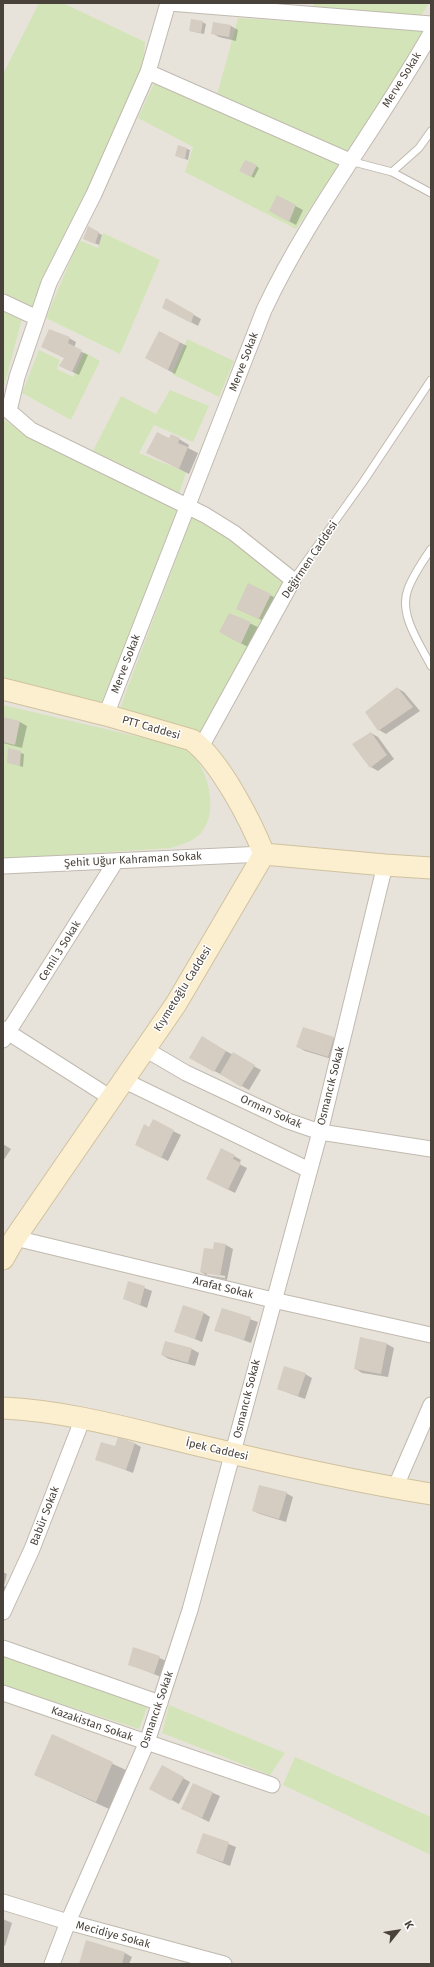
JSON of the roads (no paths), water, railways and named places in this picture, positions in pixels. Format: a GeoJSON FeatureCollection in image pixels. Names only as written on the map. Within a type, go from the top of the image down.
{"type":"FeatureCollection","features":[{"type":"Feature","properties":{"kind":"street"},"geometry":{"type":"LineString","coordinates":[[293,580],[234,533],[188,506],[31,430],[6,411],[37,318],[58,264],[97,187],[148,72],[168,3],[307,9],[431,24]]}},
{"type":"Feature","properties":{"kind":"street","name":"Merve Sokak"},"geometry":{"type":"LineString","coordinates":[[106,715],[262,317],[278,281],[310,225],[350,161],[408,74],[431,33]]}},
{"type":"Feature","properties":{"kind":"street"},"geometry":{"type":"LineString","coordinates":[[148,72],[350,161]]}},
{"type":"Feature","properties":{"kind":"street"},"geometry":{"type":"LineString","coordinates":[[3,302],[37,318]]}},
{"type":"Feature","properties":{"kind":"street","name":"Değirmen Caddesi"},"geometry":{"type":"LineString","coordinates":[[201,747],[293,580]]}},
{"type":"Feature","properties":{"kind":"street","name":"PTT Caddesi"},"geometry":{"type":"LineString","coordinates":[[3,689],[106,715],[183,737],[201,747],[212,760],[238,802],[255,832],[264,854]]}},
{"type":"Feature","properties":{"kind":"street"},"geometry":{"type":"LineString","coordinates":[[264,854],[431,868]]}},
{"type":"Feature","properties":{"kind":"street","name":"Şehit Uğur Kahraman Sokak"},"geometry":{"type":"LineString","coordinates":[[3,866],[264,854]]}},
{"type":"Feature","properties":{"kind":"street","name":"Kıymetoğlu Caddesi"},"geometry":{"type":"LineString","coordinates":[[3,1259],[15,1238],[176,1004],[264,854]]}},
{"type":"Feature","properties":{"kind":"street","name":"Cemil 3 Sokak"},"geometry":{"type":"LineString","coordinates":[[5,1034],[116,861]]}},
{"type":"Feature","properties":{"kind":"street","name":"Osmancık Sokak"},"geometry":{"type":"LineString","coordinates":[[52,1964],[68,1922],[147,1742],[190,1610],[273,1300],[320,1132],[385,865]]}},
{"type":"Feature","properties":{"kind":"street"},"geometry":{"type":"LineString","coordinates":[[5,1034],[111,1098]]}},
{"type":"Feature","properties":{"kind":"street","name":"Orman Sokak"},"geometry":{"type":"LineString","coordinates":[[145,1049],[186,1073],[288,1121],[320,1132],[431,1149]]}},
{"type":"Feature","properties":{"kind":"street"},"geometry":{"type":"LineString","coordinates":[[124,1080],[309,1170]]}},
{"type":"Feature","properties":{"kind":"street","name":"Arafat Sokak"},"geometry":{"type":"LineString","coordinates":[[15,1238],[273,1300],[431,1335]]}},
{"type":"Feature","properties":{"kind":"street"},"geometry":{"type":"LineString","coordinates":[[395,1488],[431,1405]]}},
{"type":"Feature","properties":{"kind":"street","name":"İpek Caddesi"},"geometry":{"type":"LineString","coordinates":[[3,1408],[48,1412],[83,1418],[233,1454],[395,1488],[431,1494]]}},
{"type":"Feature","properties":{"kind":"street","name":"Babür Sokak"},"geometry":{"type":"LineString","coordinates":[[3,1612],[32,1550],[83,1418]]}},
{"type":"Feature","properties":{"kind":"street"},"geometry":{"type":"LineString","coordinates":[[3,1648],[160,1703]]}},
{"type":"Feature","properties":{"kind":"street","name":"Kazakistan Sokak"},"geometry":{"type":"LineString","coordinates":[[3,1693],[272,1785]]}},
{"type":"Feature","properties":{"kind":"street","name":"Mecidiye Sokak"},"geometry":{"type":"LineString","coordinates":[[3,1902],[68,1922],[224,1964]]}},
{"type":"Feature","properties":{"kind":"lane"},"geometry":{"type":"LineString","coordinates":[[392,172],[419,148],[431,130]]}},
{"type":"Feature","properties":{"kind":"lane"},"geometry":{"type":"LineString","coordinates":[[350,161],[392,172],[431,193]]}},
{"type":"Feature","properties":{"kind":"lane","name":"Değirmen Caddesi"},"geometry":{"type":"LineString","coordinates":[[293,580],[363,482],[431,380]]}},
{"type":"Feature","properties":{"kind":"lane"},"geometry":{"type":"LineString","coordinates":[[431,549],[408,588],[406,604],[409,620],[431,666]]}}]}
